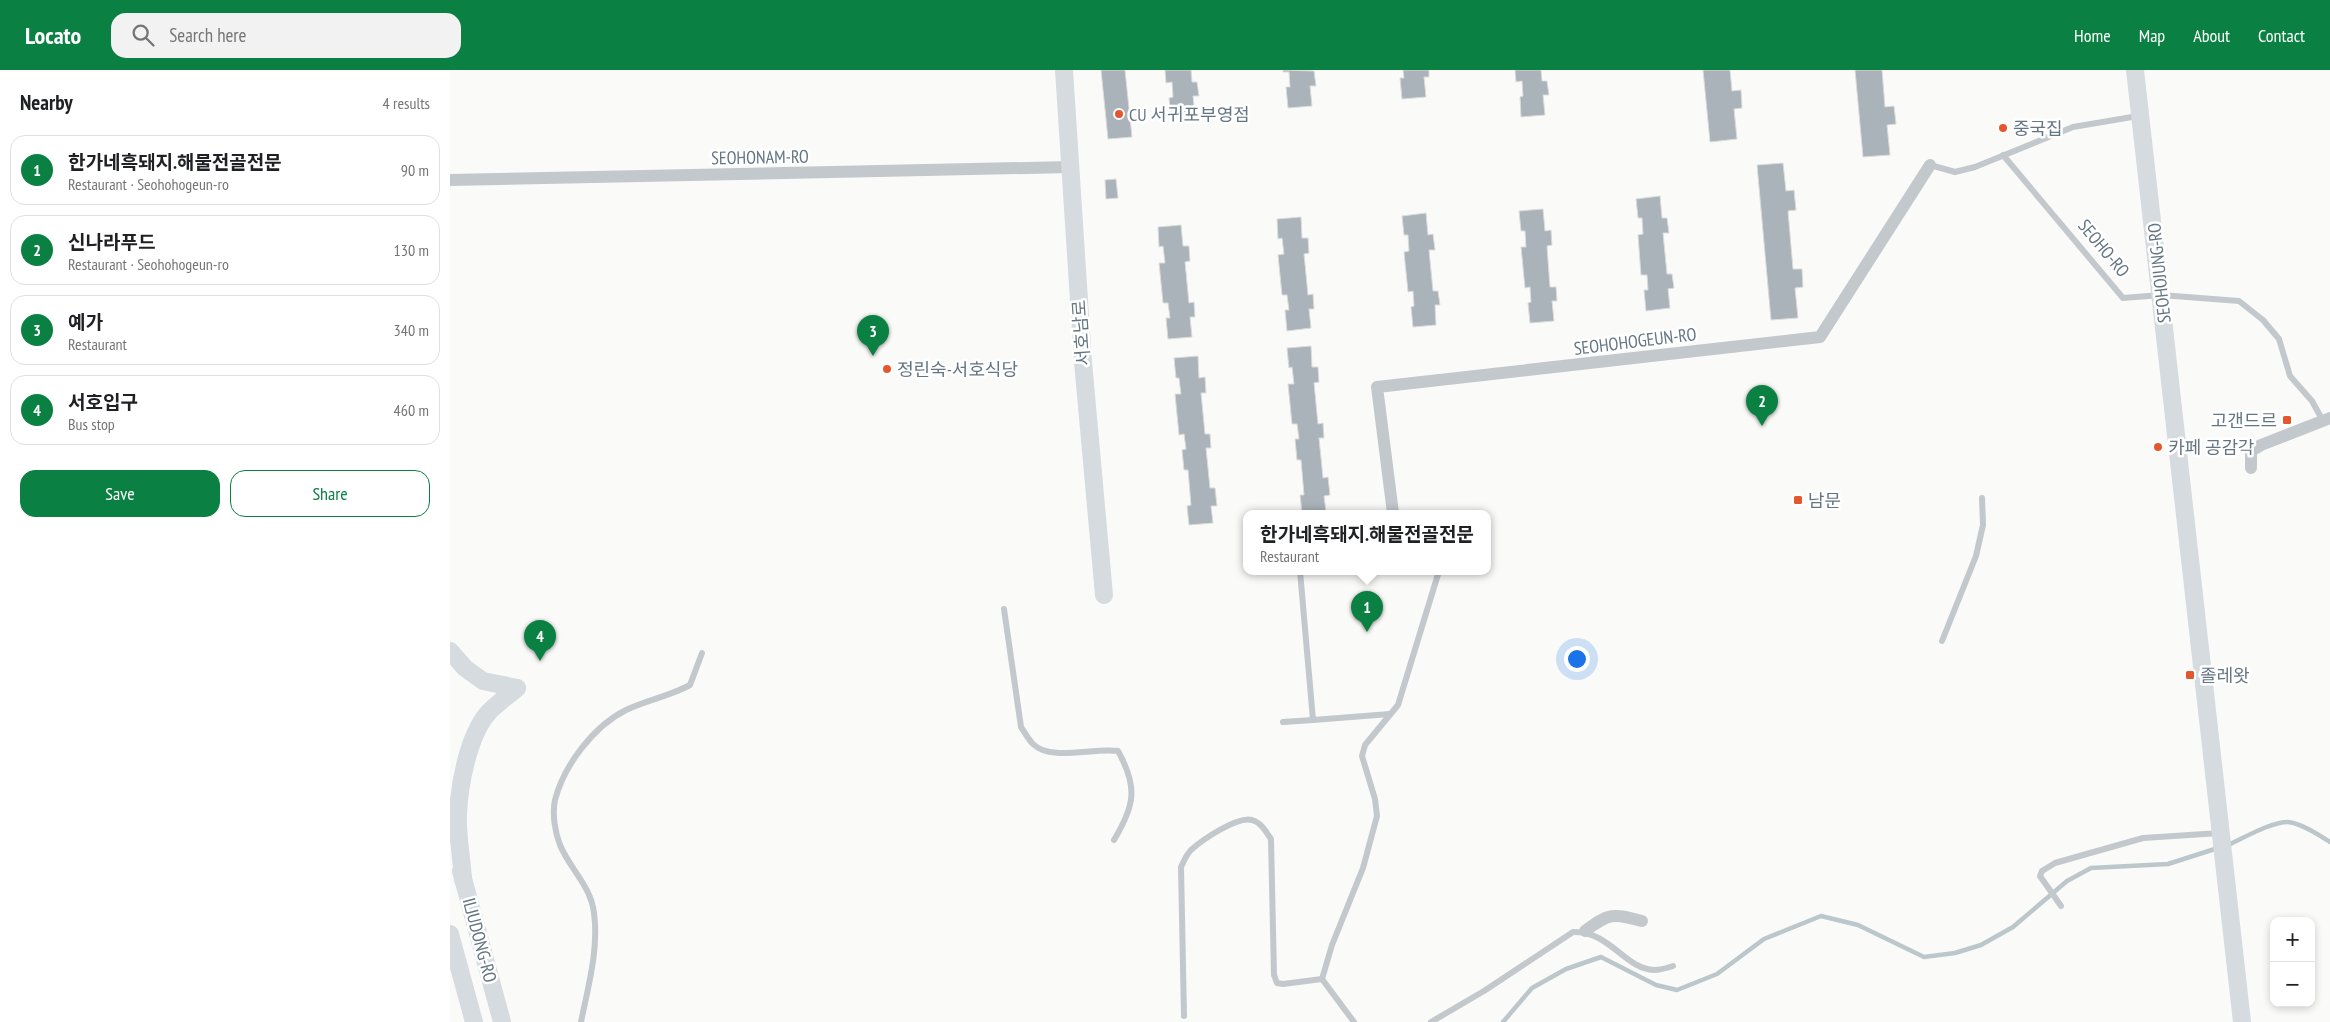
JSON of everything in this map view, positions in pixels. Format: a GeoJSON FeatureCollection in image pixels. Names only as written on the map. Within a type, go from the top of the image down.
{"type":"FeatureCollection","features":[{"type":"Feature","properties":{"kind":"main road","name":"서호남로"},"geometry":{"type":"LineString","coordinates":[[1064,70],[1083,362],[1104,595]]}},
{"type":"Feature","properties":{"kind":"main road","name":"SEOHOJUNG-RO"},"geometry":{"type":"LineString","coordinates":[[2135,70],[2142,115],[2180,476],[2242,1022]]}},
{"type":"Feature","properties":{"kind":"main road"},"geometry":{"type":"LineString","coordinates":[[450,651],[465,668],[482,682],[517,688],[488,714],[478,730],[468,755],[460,794],[458,817],[463,880]]}},
{"type":"Feature","properties":{"kind":"main road","name":"ILJUDONG-RO"},"geometry":{"type":"LineString","coordinates":[[450,829],[502,1022]]}},
{"type":"Feature","properties":{"kind":"main road","name":"ILJUDONG-RO"},"geometry":{"type":"LineString","coordinates":[[451,940],[474,1022]]}},
{"type":"Feature","properties":{"kind":"street","name":"SEOHOHOGEUN-RO"},"geometry":{"type":"LineString","coordinates":[[1393,510],[1377,388],[1820,337],[1930,164]]}},
{"type":"Feature","properties":{"kind":"street","name":"SEOHONAM-RO"},"geometry":{"type":"LineString","coordinates":[[450,180],[1071,167]]}},
{"type":"Feature","properties":{"kind":"street","name":"SEOHO-RO"},"geometry":{"type":"LineString","coordinates":[[2251,468],[2251,451],[2261,445],[2326,419]]}},
{"type":"Feature","properties":{"kind":"street"},"geometry":{"type":"LineString","coordinates":[[1585,932],[1604,917],[1622,916],[1642,921]]}},
{"type":"Feature","properties":{"kind":"lane"},"geometry":{"type":"LineString","coordinates":[[1930,164],[1955,172],[1976,167],[2003,154],[2073,127],[2142,115]]}},
{"type":"Feature","properties":{"kind":"lane","name":"SEOHO-RO"},"geometry":{"type":"LineString","coordinates":[[2003,154],[2123,298],[2161,295],[2239,301],[2263,320],[2279,340],[2290,376],[2326,419]]}},
{"type":"Feature","properties":{"kind":"lane"},"geometry":{"type":"LineString","coordinates":[[1942,641],[1976,556],[1983,525],[1982,498]]}},
{"type":"Feature","properties":{"kind":"lane"},"geometry":{"type":"LineString","coordinates":[[1300,575],[1313,720]]}},
{"type":"Feature","properties":{"kind":"lane"},"geometry":{"type":"LineString","coordinates":[[1322,979],[1332,945],[1363,868],[1377,816],[1375,799],[1362,756],[1365,745],[1398,705],[1404,692],[1438,575]]}},
{"type":"Feature","properties":{"kind":"lane"},"geometry":{"type":"LineString","coordinates":[[1004,609],[1022,727],[1032,743],[1042,750],[1054,753],[1108,749],[1118,751],[1129,773],[1132,799],[1127,818],[1114,840]]}},
{"type":"Feature","properties":{"kind":"lane"},"geometry":{"type":"LineString","coordinates":[[581,1022],[592,964],[595,936],[594,913],[591,898],[560,846],[554,822],[555,801],[562,782],[576,757],[601,727],[626,710],[677,692],[690,685],[702,653]]}},
{"type":"Feature","properties":{"kind":"lane"},"geometry":{"type":"LineString","coordinates":[[1283,722],[1390,714]]}},
{"type":"Feature","properties":{"kind":"lane"},"geometry":{"type":"LineString","coordinates":[[1184,1016],[1181,867],[1192,850],[1233,822],[1244,819],[1253,820],[1260,824],[1271,839],[1274,975],[1277,983],[1283,984],[1322,979]]}},
{"type":"Feature","properties":{"kind":"lane"},"geometry":{"type":"LineString","coordinates":[[2059,905],[2040,876],[2042,870],[2055,863],[2083,853],[2143,838],[2221,834]]}},
{"type":"Feature","properties":{"kind":"lane"},"geometry":{"type":"LineString","coordinates":[[1432,1022],[1484,991],[1573,932],[1595,934],[1644,968],[1654,970],[1673,966]]}},
{"type":"Feature","properties":{"kind":"lane"},"geometry":{"type":"LineString","coordinates":[[1322,979],[1354,1022]]}},
{"type":"Feature","properties":{"kind":"building"},"geometry":{"type":"Polygon","coordinates":[[[1101,70],[1125,70],[1132,137],[1108,139],[1101,70]]]}},
{"type":"Feature","properties":{"kind":"building"},"geometry":{"type":"Polygon","coordinates":[[[1165,70],[1191,70],[1192,82],[1197,82],[1199,96],[1193,96],[1195,116],[1171,118],[1169,98],[1173,97],[1172,82],[1166,83],[1165,70]]]}},
{"type":"Feature","properties":{"kind":"building"},"geometry":{"type":"Polygon","coordinates":[[[1283,70],[1314,71],[1316,86],[1310,86],[1312,106],[1288,108],[1286,87],[1290,87],[1289,72],[1283,72],[1283,70]]]}},
{"type":"Feature","properties":{"kind":"building"},"geometry":{"type":"Polygon","coordinates":[[[1403,70],[1429,70],[1429,77],[1424,77],[1426,97],[1402,99],[1400,78],[1404,78],[1403,70]]]}},
{"type":"Feature","properties":{"kind":"building"},"geometry":{"type":"Polygon","coordinates":[[[1515,70],[1541,70],[1542,81],[1547,81],[1549,95],[1543,95],[1545,115],[1521,117],[1520,97],[1523,96],[1522,81],[1516,82],[1515,70]]]}},
{"type":"Feature","properties":{"kind":"building"},"geometry":{"type":"Polygon","coordinates":[[[1703,70],[1730,70],[1732,91],[1741,90],[1742,108],[1734,109],[1737,139],[1710,142],[1703,70]]]}},
{"type":"Feature","properties":{"kind":"building"},"geometry":{"type":"Polygon","coordinates":[[[1855,70],[1882,70],[1885,107],[1894,106],[1896,124],[1887,125],[1890,155],[1863,157],[1855,70]]]}},
{"type":"Feature","properties":{"kind":"building"},"geometry":{"type":"Polygon","coordinates":[[[1783,163],[1786,191],[1794,190],[1796,210],[1788,211],[1793,269],[1802,269],[1803,287],[1795,288],[1798,318],[1771,320],[1757,165],[1783,163]]]}},
{"type":"Feature","properties":{"kind":"building"},"geometry":{"type":"Polygon","coordinates":[[[1116,179],[1118,198],[1106,199],[1105,180],[1116,179]]]}},
{"type":"Feature","properties":{"kind":"building"},"geometry":{"type":"Polygon","coordinates":[[[1660,196],[1662,218],[1667,218],[1669,233],[1663,233],[1667,274],[1672,274],[1674,288],[1668,289],[1670,308],[1646,311],[1644,290],[1648,290],[1647,275],[1641,275],[1638,235],[1643,234],[1642,218],[1638,218],[1636,199],[1660,196]]]}},
{"type":"Feature","properties":{"kind":"building"},"geometry":{"type":"Polygon","coordinates":[[[1543,209],[1545,231],[1551,230],[1552,245],[1547,246],[1550,287],[1556,287],[1557,301],[1552,301],[1554,321],[1530,323],[1528,303],[1531,302],[1530,287],[1525,288],[1521,247],[1526,247],[1525,231],[1521,231],[1519,211],[1543,209]]]}},
{"type":"Feature","properties":{"kind":"building"},"geometry":{"type":"Polygon","coordinates":[[[1426,213],[1428,235],[1433,234],[1435,250],[1429,250],[1433,291],[1438,291],[1440,305],[1435,305],[1436,325],[1413,327],[1411,307],[1414,306],[1413,291],[1408,292],[1404,252],[1409,251],[1408,235],[1404,235],[1402,216],[1426,213]]]}},
{"type":"Feature","properties":{"kind":"building"},"geometry":{"type":"Polygon","coordinates":[[[1301,217],[1302,238],[1308,238],[1309,253],[1304,254],[1308,295],[1313,294],[1314,309],[1309,309],[1311,328],[1287,331],[1285,310],[1289,310],[1287,295],[1282,295],[1278,255],[1284,254],[1282,238],[1278,239],[1277,219],[1301,217]]]}},
{"type":"Feature","properties":{"kind":"building"},"geometry":{"type":"Polygon","coordinates":[[[1181,225],[1183,246],[1189,246],[1190,261],[1185,262],[1189,303],[1194,302],[1195,317],[1190,317],[1192,337],[1168,339],[1166,318],[1170,318],[1168,303],[1163,303],[1159,263],[1165,263],[1163,246],[1159,247],[1158,227],[1181,225]]]}},
{"type":"Feature","properties":{"kind":"building"},"geometry":{"type":"Polygon","coordinates":[[[1311,346],[1312,367],[1318,367],[1319,382],[1314,383],[1318,424],[1323,423],[1324,438],[1319,438],[1323,478],[1328,477],[1330,495],[1324,496],[1326,510],[1302,510],[1300,495],[1304,495],[1301,460],[1297,460],[1295,439],[1299,439],[1297,424],[1292,424],[1288,384],[1294,384],[1292,367],[1289,368],[1287,348],[1311,346]]]}},
{"type":"Feature","properties":{"kind":"building"},"geometry":{"type":"Polygon","coordinates":[[[1198,356],[1199,378],[1205,377],[1206,393],[1201,393],[1205,434],[1210,434],[1211,448],[1206,448],[1210,488],[1215,488],[1217,506],[1211,506],[1213,523],[1189,525],[1187,506],[1191,505],[1188,470],[1184,470],[1182,450],[1186,449],[1184,434],[1179,435],[1175,394],[1181,394],[1179,378],[1176,378],[1174,358],[1198,356]]]}},
{"type":"Feature","properties":{"kind":"waterway"},"geometry":{"type":"LineString","coordinates":[[2226,846],[2265,828],[2288,822],[2304,827],[2330,842]]}},
{"type":"Feature","properties":{"kind":"waterway"},"geometry":{"type":"LineString","coordinates":[[1503,1022],[1532,988],[1566,969],[1601,957],[1656,985],[1677,990],[1717,974],[1764,939],[1821,916],[1858,925],[1924,957],[1955,953],[1981,945],[2013,927],[2067,881],[2091,868],[2168,864],[2218,848]]}},
{"type":"Feature","properties":{"kind":"place","name":"CU 서귀포부영점"},"geometry":{"type":"Point","coordinates":[1119,114]}},
{"type":"Feature","properties":{"kind":"place","name":"중국집"},"geometry":{"type":"Point","coordinates":[2003,128]}},
{"type":"Feature","properties":{"kind":"place","name":"예가"},"geometry":{"type":"Point","coordinates":[873,356]}},
{"type":"Feature","properties":{"kind":"place","name":"정린숙-서호식당"},"geometry":{"type":"Point","coordinates":[887,369]}},
{"type":"Feature","properties":{"kind":"place","name":"고갠드르"},"geometry":{"type":"Point","coordinates":[2287,420]}},
{"type":"Feature","properties":{"kind":"place","name":"신나라푸드"},"geometry":{"type":"Point","coordinates":[1762,426]}},
{"type":"Feature","properties":{"kind":"place","name":"카페 공감각"},"geometry":{"type":"Point","coordinates":[2158,447]}},
{"type":"Feature","properties":{"kind":"place","name":"남문"},"geometry":{"type":"Point","coordinates":[1798,500]}},
{"type":"Feature","properties":{"kind":"place","name":"한가네흑돼지.해물전골전문"},"geometry":{"type":"Point","coordinates":[1367,632]}},
{"type":"Feature","properties":{"kind":"place","name":"서호입구"},"geometry":{"type":"Point","coordinates":[540,661]}},
{"type":"Feature","properties":{"kind":"place","name":"졸레왓"},"geometry":{"type":"Point","coordinates":[2190,675]}}]}
